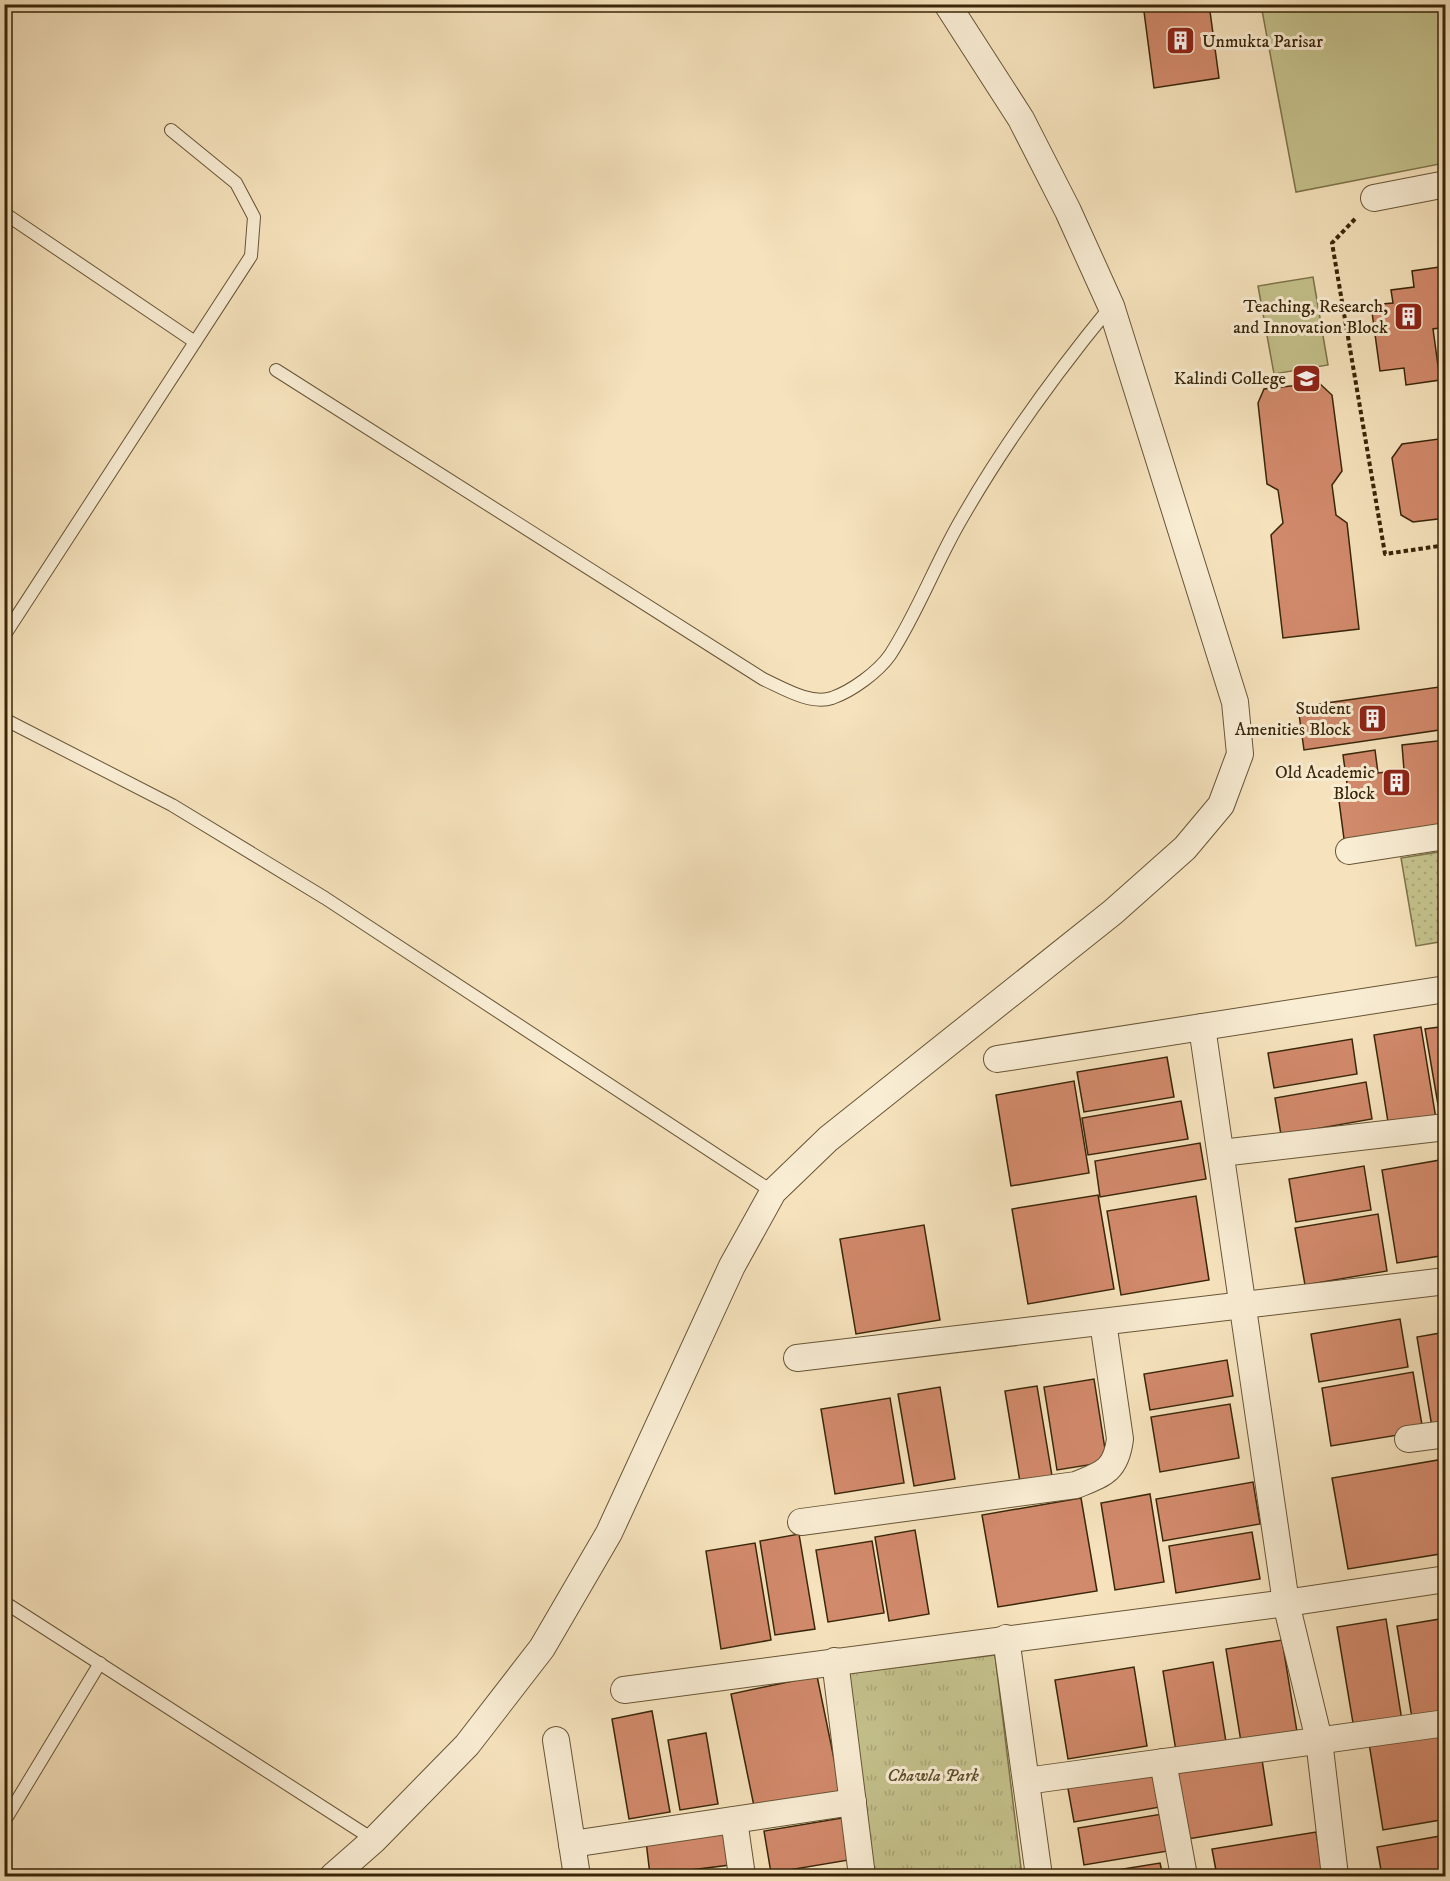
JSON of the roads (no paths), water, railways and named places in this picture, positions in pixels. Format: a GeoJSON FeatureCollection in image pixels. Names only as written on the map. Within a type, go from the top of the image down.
{"type":"FeatureCollection","features":[{"type":"Feature","properties":{"kind":"street"},"geometry":{"type":"LineString","coordinates":[[333,1876],[374,1840],[467,1745],[542,1647],[609,1533],[732,1266],[773,1192],[828,1139],[1113,912],[1185,848],[1221,805],[1240,754],[1235,702],[1111,306],[1068,211],[1021,119],[947,4]]}},
{"type":"Feature","properties":{"kind":"street"},"geometry":{"type":"LineString","coordinates":[[1374,198],[1446,184]]}},
{"type":"Feature","properties":{"kind":"street"},"geometry":{"type":"LineString","coordinates":[[1349,851],[1446,836]]}},
{"type":"Feature","properties":{"kind":"street"},"geometry":{"type":"LineString","coordinates":[[997,1059],[1446,989]]}},
{"type":"Feature","properties":{"kind":"street"},"geometry":{"type":"LineString","coordinates":[[1202,1027],[1286,1602],[1319,1740],[1335,1876]]}},
{"type":"Feature","properties":{"kind":"street"},"geometry":{"type":"LineString","coordinates":[[1221,1153],[1446,1127]]}},
{"type":"Feature","properties":{"kind":"street"},"geometry":{"type":"LineString","coordinates":[[797,1358],[1446,1281]]}},
{"type":"Feature","properties":{"kind":"street"},"geometry":{"type":"LineString","coordinates":[[801,1522],[1076,1485],[1103,1474],[1118,1458],[1120,1440],[1103,1322]]}},
{"type":"Feature","properties":{"kind":"street"},"geometry":{"type":"LineString","coordinates":[[1408,1439],[1446,1434]]}},
{"type":"Feature","properties":{"kind":"street"},"geometry":{"type":"LineString","coordinates":[[624,1690],[1286,1602],[1446,1578]]}},
{"type":"Feature","properties":{"kind":"street"},"geometry":{"type":"LineString","coordinates":[[1006,1638],[1039,1876]]}},
{"type":"Feature","properties":{"kind":"street"},"geometry":{"type":"LineString","coordinates":[[835,1661],[862,1876]]}},
{"type":"Feature","properties":{"kind":"street"},"geometry":{"type":"LineString","coordinates":[[1026,1781],[1446,1723]]}},
{"type":"Feature","properties":{"kind":"street"},"geometry":{"type":"LineString","coordinates":[[556,1740],[577,1876]]}},
{"type":"Feature","properties":{"kind":"street"},"geometry":{"type":"LineString","coordinates":[[1163,1762],[1184,1876]]}},
{"type":"Feature","properties":{"kind":"street"},"geometry":{"type":"LineString","coordinates":[[572,1844],[853,1802]]}},
{"type":"Feature","properties":{"kind":"street"},"geometry":{"type":"LineString","coordinates":[[734,1820],[742,1876]]}},
{"type":"Feature","properties":{"kind":"lane"},"geometry":{"type":"LineString","coordinates":[[4,636],[251,256],[254,217],[236,183],[171,130]]}},
{"type":"Feature","properties":{"kind":"lane"},"geometry":{"type":"LineString","coordinates":[[4,213],[195,342]]}},
{"type":"Feature","properties":{"kind":"lane"},"geometry":{"type":"LineString","coordinates":[[276,370],[764,679],[803,697],[831,699],[863,681],[889,656],[961,518],[1013,436],[1068,358],[1111,306]]}},
{"type":"Feature","properties":{"kind":"lane"},"geometry":{"type":"LineString","coordinates":[[4,719],[172,805],[315,891],[773,1192]]}},
{"type":"Feature","properties":{"kind":"lane"},"geometry":{"type":"LineString","coordinates":[[4,1602],[374,1840]]}},
{"type":"Feature","properties":{"kind":"lane"},"geometry":{"type":"LineString","coordinates":[[4,1822],[100,1663]]}},
{"type":"Feature","properties":{"kind":"place","name":"Unmukta Parisar"},"geometry":{"type":"Point","coordinates":[1181,41]}},
{"type":"Feature","properties":{"kind":"place","name":"Teaching, Research, and Innovation Block"},"geometry":{"type":"Point","coordinates":[1409,316]}},
{"type":"Feature","properties":{"kind":"place","name":"Kalindi College"},"geometry":{"type":"Point","coordinates":[1307,378]}},
{"type":"Feature","properties":{"kind":"place","name":"Student Amenities Block"},"geometry":{"type":"Point","coordinates":[1372,718]}},
{"type":"Feature","properties":{"kind":"place","name":"Old Academic Block"},"geometry":{"type":"Point","coordinates":[1396,782]}},
{"type":"Feature","properties":{"kind":"park label","name":"Chawla Park"},"geometry":{"type":"Point","coordinates":[933,1775]}}]}
